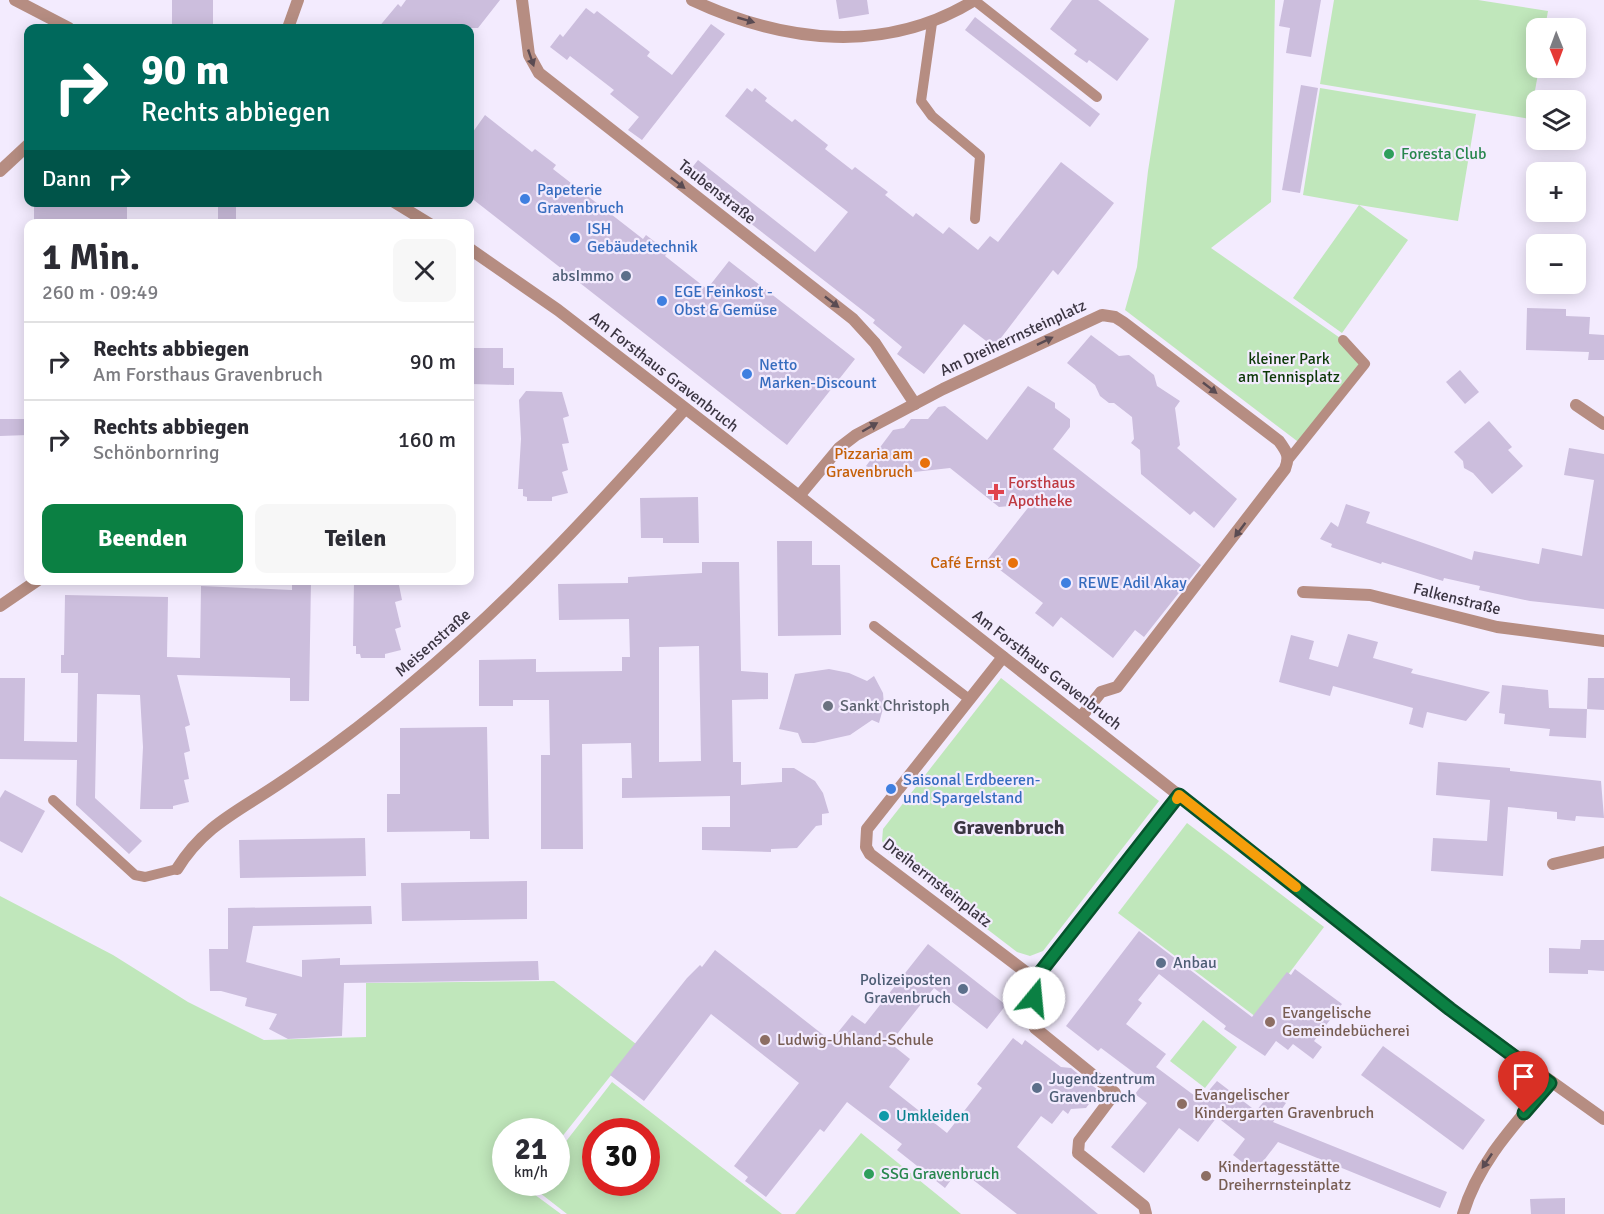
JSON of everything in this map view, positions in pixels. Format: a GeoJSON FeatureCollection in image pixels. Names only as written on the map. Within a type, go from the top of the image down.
{"type":"FeatureCollection","features":[{"type":"Feature","properties":{"kind":"street"},"geometry":{"type":"LineString","coordinates":[[15,0],[61,24]]}},
{"type":"Feature","properties":{"kind":"street"},"geometry":{"type":"LineString","coordinates":[[289,24],[298,0]]}},
{"type":"Feature","properties":{"kind":"street","name":"Taubenstraße"},"geometry":{"type":"LineString","coordinates":[[522,0],[527,44],[532,64],[539,74],[854,319],[875,343],[915,404]]}},
{"type":"Feature","properties":{"kind":"street"},"geometry":{"type":"LineString","coordinates":[[692,0],[743,20],[817,36],[885,34],[932,23],[975,0]]}},
{"type":"Feature","properties":{"kind":"street"},"geometry":{"type":"LineString","coordinates":[[0,171],[24,149]]}},
{"type":"Feature","properties":{"kind":"street"},"geometry":{"type":"LineString","coordinates":[[401,207],[419,219]]}},
{"type":"Feature","properties":{"kind":"street","name":"Am Forsthaus Gravenbruch"},"geometry":{"type":"LineString","coordinates":[[474,252],[558,310],[799,496],[1450,1009],[1550,1083],[1604,1119]]}},
{"type":"Feature","properties":{"kind":"street","name":"Am Dreiherrnsteinplatz"},"geometry":{"type":"LineString","coordinates":[[799,496],[839,448],[856,435],[1078,325],[1108,315],[1123,322],[1279,441],[1289,459]]}},
{"type":"Feature","properties":{"kind":"street"},"geometry":{"type":"LineString","coordinates":[[1576,405],[1604,424]]}},
{"type":"Feature","properties":{"kind":"street","name":"Meisenstraße"},"geometry":{"type":"LineString","coordinates":[[177,869],[187,853],[212,826],[278,785],[344,737],[473,632],[552,556],[685,410]]}},
{"type":"Feature","properties":{"kind":"street"},"geometry":{"type":"LineString","coordinates":[[1081,717],[1101,692],[1117,687],[1237,535],[1285,469],[1289,459]]}},
{"type":"Feature","properties":{"kind":"street"},"geometry":{"type":"LineString","coordinates":[[0,606],[31,585]]}},
{"type":"Feature","properties":{"kind":"street","name":"Falkenstraße"},"geometry":{"type":"LineString","coordinates":[[1303,592],[1370,595],[1497,627],[1604,641]]}},
{"type":"Feature","properties":{"kind":"street","name":"Dreiherrnsteinplatz"},"geometry":{"type":"LineString","coordinates":[[1003,657],[867,829],[866,847],[870,854],[1035,979]]}},
{"type":"Feature","properties":{"kind":"street"},"geometry":{"type":"LineString","coordinates":[[1146,1214],[1144,1206],[1078,1153],[1079,1141],[1115,1093],[1035,1028],[1032,1016],[1035,979],[1179,795]]}},
{"type":"Feature","properties":{"kind":"street"},"geometry":{"type":"LineString","coordinates":[[1553,864],[1604,852]]}},
{"type":"Feature","properties":{"kind":"street"},"geometry":{"type":"LineString","coordinates":[[1463,1214],[1470,1190],[1486,1161],[1550,1083]]}},
{"type":"Feature","properties":{"kind":"lane"},"geometry":{"type":"LineString","coordinates":[[975,0],[1097,97]]}},
{"type":"Feature","properties":{"kind":"lane"},"geometry":{"type":"LineString","coordinates":[[932,23],[921,101],[932,116],[980,156],[975,219]]}},
{"type":"Feature","properties":{"kind":"lane"},"geometry":{"type":"LineString","coordinates":[[1289,459],[1365,364],[1343,340]]}},
{"type":"Feature","properties":{"kind":"lane"},"geometry":{"type":"LineString","coordinates":[[874,626],[969,699]]}},
{"type":"Feature","properties":{"kind":"lane"},"geometry":{"type":"LineString","coordinates":[[53,800],[135,875],[145,877],[177,869]]}},
{"type":"Feature","properties":{"kind":"green space","name":"kleiner Park am Tennisplatz"},"geometry":{"type":"Polygon","coordinates":[[[1175,0],[1275,0],[1271,202],[1211,248],[1343,340],[1365,364],[1301,444],[1125,310],[1137,267],[1148,171],[1175,0]]]}},
{"type":"Feature","properties":{"kind":"green space"},"geometry":{"type":"Polygon","coordinates":[[[1334,0],[1478,0],[1548,11],[1547,18],[1526,18],[1526,78],[1537,78],[1535,90],[1526,90],[1526,118],[1320,84],[1334,0]]]}},
{"type":"Feature","properties":{"kind":"green space","name":"Foresta Club"},"geometry":{"type":"Polygon","coordinates":[[[1320,88],[1476,114],[1458,221],[1303,195],[1320,88]]]}},
{"type":"Feature","properties":{"kind":"green space"},"geometry":{"type":"Polygon","coordinates":[[[1359,205],[1408,240],[1342,333],[1293,298],[1359,205]]]}},
{"type":"Feature","properties":{"kind":"green space"},"geometry":{"type":"Polygon","coordinates":[[[1001,678],[1159,801],[1043,951],[1030,956],[1017,952],[889,854],[882,841],[883,829],[1001,678]]]}},
{"type":"Feature","properties":{"kind":"green space"},"geometry":{"type":"Polygon","coordinates":[[[1187,823],[1324,927],[1256,1017],[1118,913],[1187,823]]]}},
{"type":"Feature","properties":{"kind":"green space"},"geometry":{"type":"Polygon","coordinates":[[[0,896],[113,955],[188,1002],[264,1040],[366,1037],[366,983],[554,981],[636,1044],[570,1127],[570,1118],[492,1118],[492,1196],[537,1196],[561,1214],[0,1214],[0,896]]]}},
{"type":"Feature","properties":{"kind":"green space"},"geometry":{"type":"Polygon","coordinates":[[[1203,1020],[1237,1047],[1205,1088],[1170,1061],[1203,1020]]]}},
{"type":"Feature","properties":{"kind":"green space"},"geometry":{"type":"Polygon","coordinates":[[[612,1082],[658,1118],[584,1118],[612,1082]]]}},
{"type":"Feature","properties":{"kind":"green space"},"geometry":{"type":"Polygon","coordinates":[[[660,1119],[782,1214],[567,1214],[544,1196],[570,1196],[570,1136],[582,1121],[582,1196],[660,1196],[660,1119]]]}},
{"type":"Feature","properties":{"kind":"green space","name":"SSG Gravenbruch"},"geometry":{"type":"Polygon","coordinates":[[[861,1133],[961,1214],[795,1214],[861,1133]]]}},
{"type":"Feature","properties":{"kind":"building"},"geometry":{"type":"Polygon","coordinates":[[[172,0],[213,0],[213,24],[172,24],[172,0]]]}},
{"type":"Feature","properties":{"kind":"building"},"geometry":{"type":"Polygon","coordinates":[[[406,0],[500,0],[478,28],[474,28],[474,24],[381,24],[398,4],[401,7],[406,0]]]}},
{"type":"Feature","properties":{"kind":"building"},"geometry":{"type":"Polygon","coordinates":[[[836,0],[867,0],[869,14],[839,19],[836,0]]]}},
{"type":"Feature","properties":{"kind":"building"},"geometry":{"type":"Polygon","coordinates":[[[1072,0],[1098,0],[1149,39],[1117,81],[1089,60],[1087,63],[1074,54],[1077,50],[1050,29],[1072,0]]]}},
{"type":"Feature","properties":{"kind":"building"},"geometry":{"type":"Polygon","coordinates":[[[1284,0],[1321,0],[1311,57],[1286,53],[1290,28],[1279,26],[1284,0]]]}},
{"type":"Feature","properties":{"kind":"building"},"geometry":{"type":"Polygon","coordinates":[[[586,8],[594,14],[597,11],[650,52],[647,56],[672,75],[711,24],[725,34],[642,140],[628,130],[639,117],[610,94],[614,90],[570,56],[567,60],[550,47],[560,34],[563,37],[586,8]]]}},
{"type":"Feature","properties":{"kind":"building"},"geometry":{"type":"Polygon","coordinates":[[[975,17],[1100,114],[1090,127],[965,30],[975,17]]]}},
{"type":"Feature","properties":{"kind":"building"},"geometry":{"type":"Polygon","coordinates":[[[1301,85],[1318,88],[1300,193],[1282,190],[1301,85]]]}},
{"type":"Feature","properties":{"kind":"building"},"geometry":{"type":"Polygon","coordinates":[[[747,88],[752,92],[755,88],[767,98],[765,101],[792,122],[795,119],[828,145],[825,149],[852,170],[855,167],[888,192],[885,195],[913,217],[916,213],[943,234],[949,227],[978,250],[990,236],[998,242],[1061,162],[1114,203],[1058,275],[1053,270],[994,347],[964,324],[924,374],[897,354],[902,347],[873,323],[875,320],[687,174],[698,160],[815,252],[848,212],[725,116],[747,88]]]}},
{"type":"Feature","properties":{"kind":"building"},"geometry":{"type":"Polygon","coordinates":[[[485,115],[532,152],[535,149],[556,165],[553,169],[643,239],[646,235],[668,252],[665,256],[707,289],[729,261],[855,359],[787,445],[474,200],[474,130],[485,115]]]}},
{"type":"Feature","properties":{"kind":"building"},"geometry":{"type":"Polygon","coordinates":[[[34,207],[127,207],[127,219],[34,219],[34,207]]]}},
{"type":"Feature","properties":{"kind":"building"},"geometry":{"type":"Polygon","coordinates":[[[218,207],[236,207],[236,219],[218,219],[218,207]]]}},
{"type":"Feature","properties":{"kind":"building"},"geometry":{"type":"Polygon","coordinates":[[[1527,308],[1566,309],[1566,316],[1590,317],[1589,334],[1604,335],[1604,360],[1588,360],[1589,352],[1526,350],[1527,308]]]}},
{"type":"Feature","properties":{"kind":"building"},"geometry":{"type":"Polygon","coordinates":[[[1091,335],[1119,356],[1129,355],[1154,375],[1157,386],[1180,401],[1175,408],[1180,445],[1177,448],[1237,499],[1214,528],[1194,511],[1190,515],[1141,474],[1140,450],[1131,443],[1134,439],[1132,417],[1114,403],[1109,403],[1100,396],[1095,385],[1067,363],[1091,335]]]}},
{"type":"Feature","properties":{"kind":"building"},"geometry":{"type":"Polygon","coordinates":[[[474,348],[503,348],[503,368],[514,368],[514,385],[474,384],[474,348]]]}},
{"type":"Feature","properties":{"kind":"building"},"geometry":{"type":"Polygon","coordinates":[[[1460,370],[1479,392],[1465,404],[1446,382],[1460,370]]]}},
{"type":"Feature","properties":{"kind":"building"},"geometry":{"type":"Polygon","coordinates":[[[1028,386],[1055,403],[1055,408],[1070,419],[1070,427],[1053,449],[1201,565],[1144,637],[1135,630],[1113,658],[1061,617],[1053,627],[1035,613],[1043,603],[987,560],[1031,504],[999,507],[950,468],[878,476],[866,466],[893,430],[904,428],[911,419],[928,419],[938,407],[945,406],[987,440],[1028,386]]]}},
{"type":"Feature","properties":{"kind":"building"},"geometry":{"type":"Polygon","coordinates":[[[526,391],[562,392],[569,416],[563,418],[569,443],[562,444],[568,470],[562,472],[568,493],[552,497],[552,501],[527,501],[527,497],[523,496],[523,489],[518,489],[521,439],[519,400],[526,391]]]}},
{"type":"Feature","properties":{"kind":"building"},"geometry":{"type":"Polygon","coordinates":[[[0,419],[24,419],[24,435],[0,436],[0,419]]]}},
{"type":"Feature","properties":{"kind":"building"},"geometry":{"type":"Polygon","coordinates":[[[1489,421],[1512,447],[1508,450],[1523,466],[1492,494],[1473,473],[1464,468],[1463,461],[1454,452],[1489,421]]]}},
{"type":"Feature","properties":{"kind":"building"},"geometry":{"type":"Polygon","coordinates":[[[1569,448],[1604,454],[1604,609],[1530,601],[1479,590],[1480,586],[1444,578],[1443,581],[1382,562],[1381,564],[1331,547],[1332,544],[1320,539],[1331,522],[1338,527],[1346,504],[1370,512],[1366,523],[1472,560],[1474,551],[1539,564],[1542,548],[1582,556],[1594,480],[1564,475],[1569,448]]]}},
{"type":"Feature","properties":{"kind":"building"},"geometry":{"type":"Polygon","coordinates":[[[698,497],[699,543],[663,543],[663,538],[641,538],[640,498],[698,497]]]}},
{"type":"Feature","properties":{"kind":"building"},"geometry":{"type":"Polygon","coordinates":[[[777,541],[812,541],[812,565],[840,565],[841,635],[778,636],[777,541]]]}},
{"type":"Feature","properties":{"kind":"building"},"geometry":{"type":"Polygon","coordinates":[[[702,562],[739,562],[741,671],[768,673],[768,699],[732,700],[733,762],[741,762],[741,785],[782,782],[782,768],[794,768],[815,781],[823,793],[829,813],[822,814],[822,825],[816,826],[797,848],[771,849],[771,852],[702,850],[702,827],[730,827],[730,796],[622,798],[622,778],[632,778],[631,743],[582,744],[583,849],[541,849],[541,755],[550,755],[549,700],[513,700],[513,706],[479,706],[479,660],[536,659],[536,672],[622,671],[622,657],[630,657],[629,619],[559,620],[558,584],[628,583],[628,577],[702,573],[702,562]],[[699,646],[659,647],[659,762],[701,761],[699,646]]]}},
{"type":"Feature","properties":{"kind":"building"},"geometry":{"type":"Polygon","coordinates":[[[292,585],[311,585],[309,701],[290,701],[290,678],[177,675],[190,725],[185,727],[190,751],[184,753],[189,779],[184,780],[189,802],[173,806],[173,809],[140,809],[143,747],[140,695],[97,694],[95,798],[142,841],[129,854],[76,805],[77,760],[0,759],[0,678],[25,678],[24,741],[77,742],[78,673],[61,673],[61,655],[64,655],[65,595],[168,597],[167,657],[200,658],[201,586],[292,590],[292,585]]]}},
{"type":"Feature","properties":{"kind":"building"},"geometry":{"type":"Polygon","coordinates":[[[354,585],[399,585],[402,600],[395,602],[401,627],[395,629],[401,650],[385,654],[385,658],[361,658],[360,654],[356,654],[356,646],[353,646],[354,585]]]}},
{"type":"Feature","properties":{"kind":"building"},"geometry":{"type":"Polygon","coordinates":[[[1348,634],[1378,642],[1373,658],[1413,669],[1411,673],[1490,692],[1466,721],[1427,712],[1423,728],[1409,724],[1413,708],[1333,686],[1330,696],[1279,682],[1291,635],[1314,641],[1309,659],[1338,667],[1348,634]]]}},
{"type":"Feature","properties":{"kind":"building","name":"Sankt Christoph"},"geometry":{"type":"Polygon","coordinates":[[[829,669],[849,673],[867,681],[874,676],[883,693],[884,705],[879,723],[872,720],[850,735],[814,743],[802,743],[798,733],[779,729],[795,674],[829,669]]]}},
{"type":"Feature","properties":{"kind":"building"},"geometry":{"type":"Polygon","coordinates":[[[1588,678],[1604,678],[1604,710],[1587,709],[1588,678]]]}},
{"type":"Feature","properties":{"kind":"building"},"geometry":{"type":"Polygon","coordinates":[[[1502,685],[1548,690],[1549,708],[1587,709],[1586,738],[1549,736],[1550,729],[1504,724],[1505,714],[1499,713],[1502,685]]]}},
{"type":"Feature","properties":{"kind":"building"},"geometry":{"type":"Polygon","coordinates":[[[487,727],[489,839],[470,839],[470,831],[387,832],[387,794],[400,794],[400,728],[487,727]]]}},
{"type":"Feature","properties":{"kind":"building"},"geometry":{"type":"Polygon","coordinates":[[[1438,762],[1510,768],[1510,771],[1601,781],[1604,818],[1576,816],[1575,821],[1557,819],[1557,812],[1508,807],[1503,876],[1431,871],[1433,838],[1487,841],[1490,800],[1436,795],[1438,762]]]}},
{"type":"Feature","properties":{"kind":"building"},"geometry":{"type":"Polygon","coordinates":[[[5,790],[45,811],[22,853],[0,841],[0,798],[5,790]]]}},
{"type":"Feature","properties":{"kind":"building"},"geometry":{"type":"Polygon","coordinates":[[[365,838],[366,876],[240,878],[239,840],[365,838]]]}},
{"type":"Feature","properties":{"kind":"building"},"geometry":{"type":"Polygon","coordinates":[[[527,881],[527,919],[402,921],[401,883],[527,881]]]}},
{"type":"Feature","properties":{"kind":"building"},"geometry":{"type":"Polygon","coordinates":[[[371,906],[372,924],[253,926],[246,962],[302,977],[302,960],[340,958],[340,965],[538,961],[539,980],[344,983],[342,1036],[288,1039],[269,1029],[277,1014],[245,1006],[247,998],[221,991],[210,991],[209,949],[228,949],[228,908],[371,906]]]}},
{"type":"Feature","properties":{"kind":"building"},"geometry":{"type":"Polygon","coordinates":[[[1139,931],[1252,1017],[1287,972],[1291,975],[1295,969],[1342,1004],[1314,1041],[1322,1047],[1313,1059],[1293,1044],[1288,1050],[1276,1041],[1265,1056],[1224,1029],[1226,1026],[1159,974],[1138,1000],[1142,1003],[1126,1024],[1166,1054],[1156,1067],[1195,1096],[1199,1090],[1205,1095],[1217,1081],[1256,1111],[1272,1092],[1286,1103],[1273,1122],[1447,1192],[1440,1208],[1278,1142],[1255,1172],[1233,1155],[1245,1139],[1217,1117],[1198,1142],[1179,1128],[1144,1173],[1111,1147],[1147,1103],[1135,1094],[1145,1081],[1101,1048],[1098,1051],[1066,1026],[1139,931]]]}},
{"type":"Feature","properties":{"kind":"building"},"geometry":{"type":"Polygon","coordinates":[[[1581,940],[1604,940],[1604,971],[1588,970],[1588,974],[1549,973],[1549,948],[1580,949],[1581,940]]]}},
{"type":"Feature","properties":{"kind":"building"},"geometry":{"type":"Polygon","coordinates":[[[928,944],[1006,1005],[987,1029],[934,988],[890,1043],[910,1059],[889,1087],[947,1133],[982,1088],[977,1084],[1013,1038],[1022,1045],[1025,1040],[1061,1067],[1071,1068],[1099,1091],[1086,1108],[1071,1109],[1068,1114],[1063,1110],[1052,1124],[1041,1116],[1017,1147],[1098,1214],[1017,1214],[959,1169],[945,1188],[897,1150],[902,1144],[847,1102],[824,1132],[820,1129],[766,1197],[745,1181],[748,1177],[734,1166],[799,1083],[711,1014],[644,1101],[610,1075],[687,978],[700,965],[702,967],[715,950],[831,1041],[852,1015],[865,1024],[928,944]]]}},
{"type":"Feature","properties":{"kind":"building"},"geometry":{"type":"Polygon","coordinates":[[[1383,1046],[1485,1120],[1463,1150],[1361,1075],[1383,1046]]]}},
{"type":"Feature","properties":{"kind":"building"},"geometry":{"type":"Polygon","coordinates":[[[1565,1198],[1565,1214],[1531,1214],[1530,1199],[1565,1198]]]}},
{"type":"Feature","properties":{"kind":"slow traffic"},"geometry":{"type":"LineString","coordinates":[[1177,799],[1179,795],[1296,887]]}},
{"type":"Feature","properties":{"kind":"place","name":"Foresta Club"},"geometry":{"type":"Point","coordinates":[1389,154]}},
{"type":"Feature","properties":{"kind":"place","name":"Papeterie Gravenbruch"},"geometry":{"type":"Point","coordinates":[525,199]}},
{"type":"Feature","properties":{"kind":"place","name":"ISH Gebäudetechnik"},"geometry":{"type":"Point","coordinates":[575,238]}},
{"type":"Feature","properties":{"kind":"place","name":"absImmo"},"geometry":{"type":"Point","coordinates":[626,276]}},
{"type":"Feature","properties":{"kind":"place","name":"EGE Feinkost - Obst & Gemüse"},"geometry":{"type":"Point","coordinates":[662,301]}},
{"type":"Feature","properties":{"kind":"place","name":"Netto Marken-Discount"},"geometry":{"type":"Point","coordinates":[747,374]}},
{"type":"Feature","properties":{"kind":"place","name":"Pizzaria am Gravenbruch"},"geometry":{"type":"Point","coordinates":[925,463]}},
{"type":"Feature","properties":{"kind":"place","name":"Forsthaus Apotheke"},"geometry":{"type":"Point","coordinates":[996,492]}},
{"type":"Feature","properties":{"kind":"place","name":"Café Ernst"},"geometry":{"type":"Point","coordinates":[1013,563]}},
{"type":"Feature","properties":{"kind":"place","name":"REWE Adil Akay"},"geometry":{"type":"Point","coordinates":[1066,583]}},
{"type":"Feature","properties":{"kind":"place","name":"Sankt Christoph"},"geometry":{"type":"Point","coordinates":[828,706]}},
{"type":"Feature","properties":{"kind":"place","name":"Saisonal Erdbeeren- und Spargelstand"},"geometry":{"type":"Point","coordinates":[891,789]}},
{"type":"Feature","properties":{"kind":"place","name":"Anbau"},"geometry":{"type":"Point","coordinates":[1161,963]}},
{"type":"Feature","properties":{"kind":"place","name":"Polizeiposten Gravenbruch"},"geometry":{"type":"Point","coordinates":[963,989]}},
{"type":"Feature","properties":{"kind":"place","name":"Evangelische Gemeindebücherei"},"geometry":{"type":"Point","coordinates":[1270,1022]}},
{"type":"Feature","properties":{"kind":"place","name":"Ludwig-Uhland-Schule"},"geometry":{"type":"Point","coordinates":[765,1040]}},
{"type":"Feature","properties":{"kind":"place","name":"Jugendzentrum Gravenbruch"},"geometry":{"type":"Point","coordinates":[1037,1088]}},
{"type":"Feature","properties":{"kind":"place","name":"Evangelischer Kindergarten Gravenbruch"},"geometry":{"type":"Point","coordinates":[1182,1104]}},
{"type":"Feature","properties":{"kind":"place","name":"Umkleiden"},"geometry":{"type":"Point","coordinates":[884,1116]}},
{"type":"Feature","properties":{"kind":"place","name":"SSG Gravenbruch"},"geometry":{"type":"Point","coordinates":[869,1174]}},
{"type":"Feature","properties":{"kind":"place","name":"Kindertagesstätte Dreiherrnsteinplatz"},"geometry":{"type":"Point","coordinates":[1206,1176]}},
{"type":"Feature","properties":{"kind":"district","name":"Gravenbruch"},"geometry":{"type":"Point","coordinates":[1009,827]}},
{"type":"Feature","properties":{"kind":"route"},"geometry":{"type":"LineString","coordinates":[[1034,998],[1035,979],[1179,795],[1450,1009],[1550,1083],[1524,1113]]}}]}
